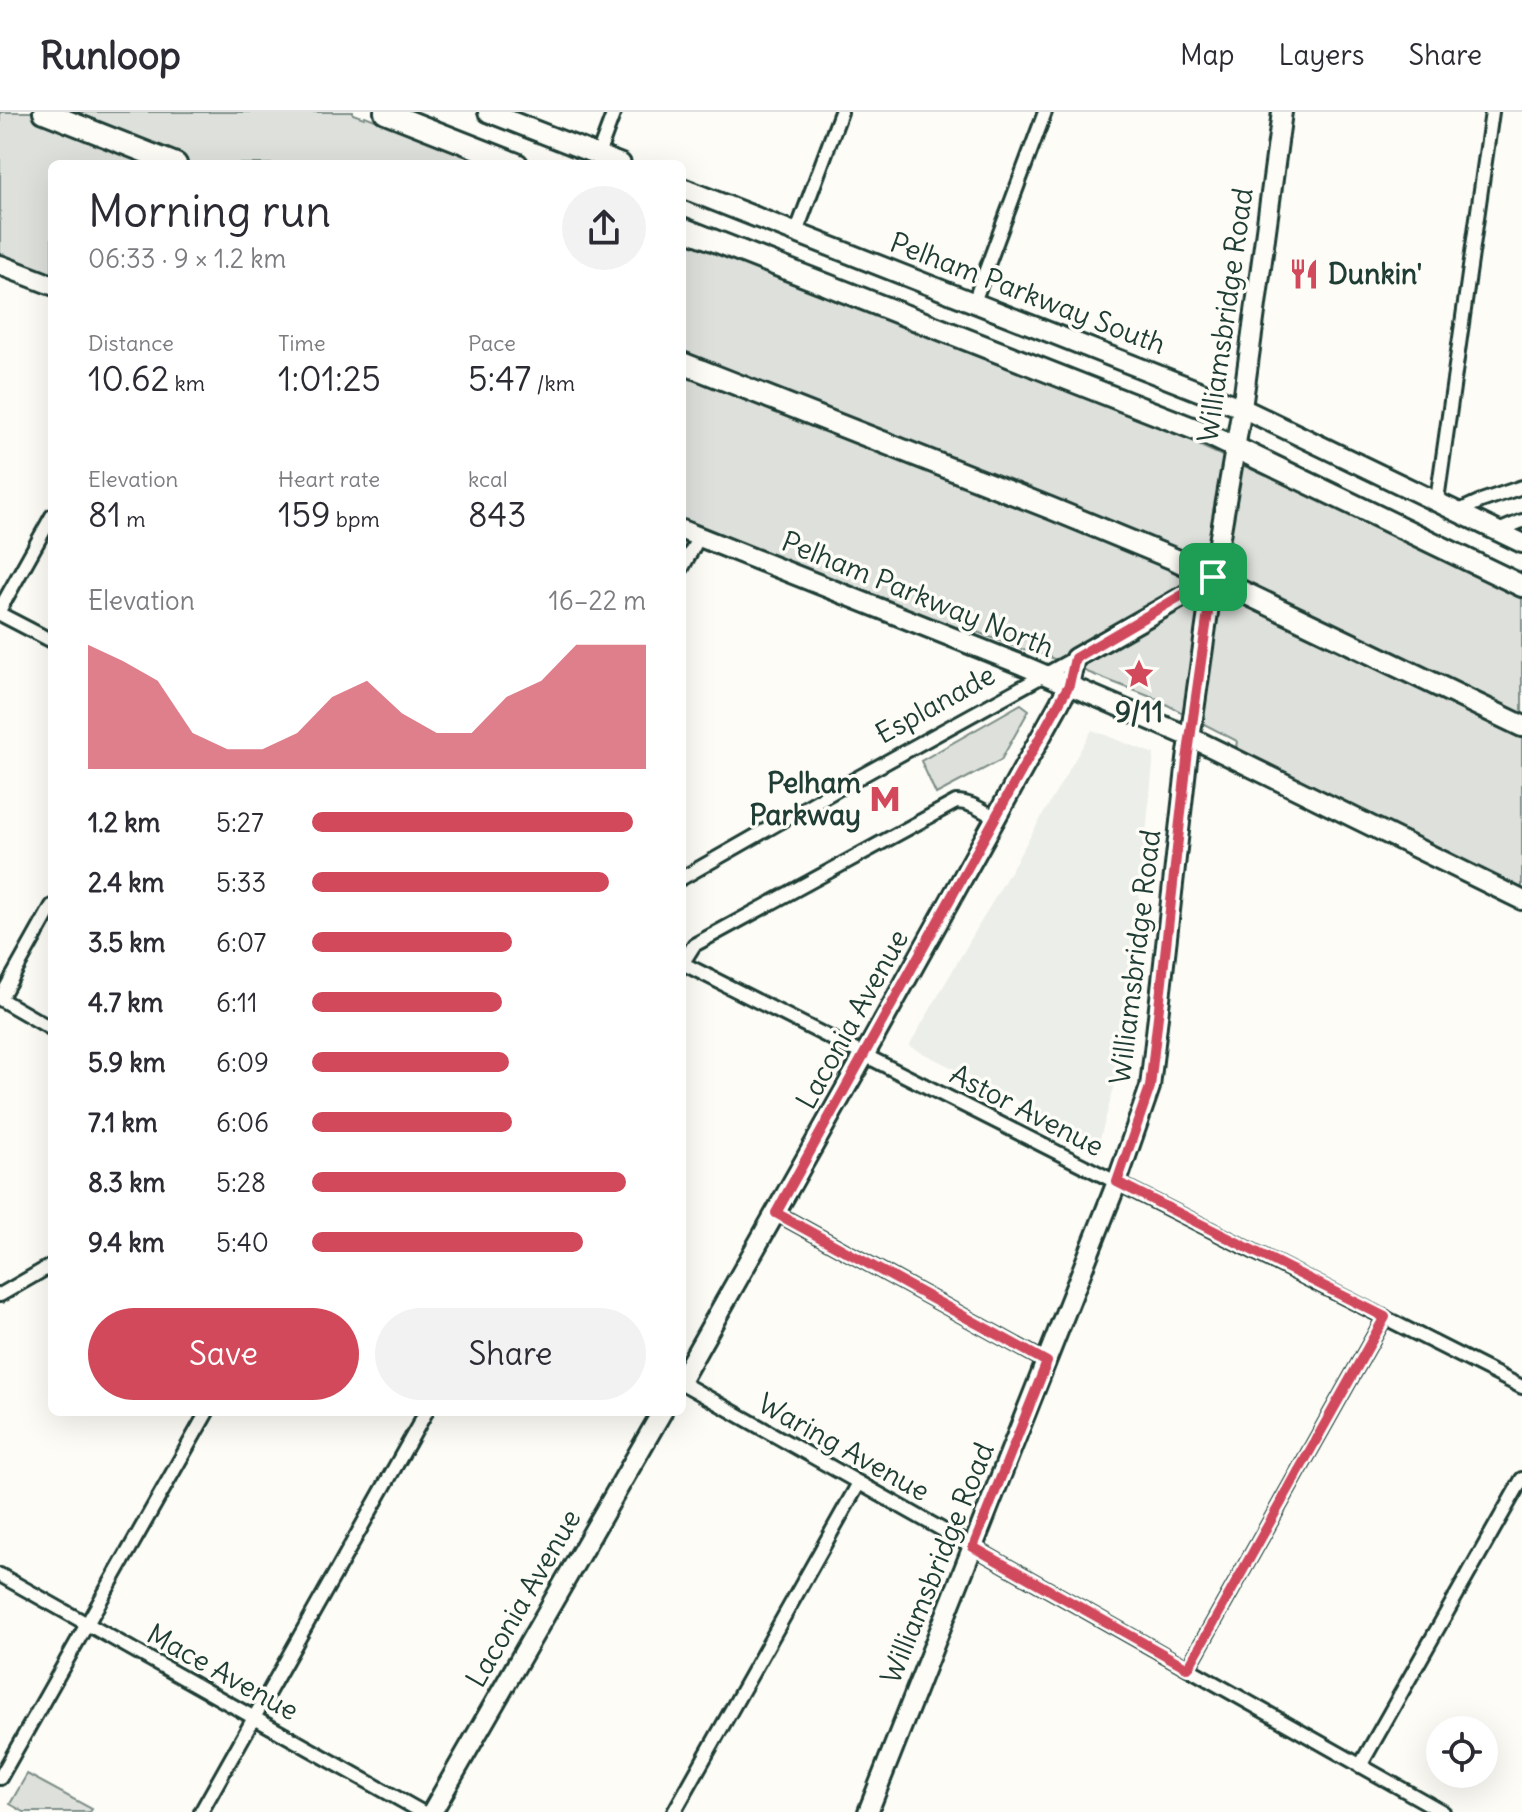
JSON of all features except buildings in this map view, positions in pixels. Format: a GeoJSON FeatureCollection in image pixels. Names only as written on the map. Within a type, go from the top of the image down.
{"type":"FeatureCollection","features":[{"type":"Feature","properties":{"kind":"main road"},"geometry":{"type":"LineString","coordinates":[[44,112],[166,160]]}},
{"type":"Feature","properties":{"kind":"main road"},"geometry":{"type":"LineString","coordinates":[[385,112],[507,160]]}},
{"type":"Feature","properties":{"kind":"main road"},"geometry":{"type":"LineString","coordinates":[[686,230],[1205,433],[1522,586]]}},
{"type":"Feature","properties":{"kind":"main road"},"geometry":{"type":"LineString","coordinates":[[686,365],[1050,508],[1213,577],[1522,726]]}},
{"type":"Feature","properties":{"kind":"street"},"geometry":{"type":"LineString","coordinates":[[488,112],[611,160]]}},
{"type":"Feature","properties":{"kind":"street"},"geometry":{"type":"LineString","coordinates":[[598,155],[614,112]]}},
{"type":"Feature","properties":{"kind":"street"},"geometry":{"type":"LineString","coordinates":[[796,233],[841,112]]}},
{"type":"Feature","properties":{"kind":"street"},"geometry":{"type":"LineString","coordinates":[[974,302],[1045,112]]}},
{"type":"Feature","properties":{"kind":"street","name":"Williamsbridge Road"},"geometry":{"type":"LineString","coordinates":[[868,1812],[1047,1362],[1117,1182],[1150,1087],[1190,737],[1242,408],[1282,112]]}},
{"type":"Feature","properties":{"kind":"street"},"geometry":{"type":"LineString","coordinates":[[1437,500],[1492,112]]}},
{"type":"Feature","properties":{"kind":"street","name":"Pelham Parkway South"},"geometry":{"type":"LineString","coordinates":[[686,190],[1242,408],[1522,543]]}},
{"type":"Feature","properties":{"kind":"street"},"geometry":{"type":"LineString","coordinates":[[0,265],[48,283]]}},
{"type":"Feature","properties":{"kind":"street"},"geometry":{"type":"LineString","coordinates":[[1459,511],[1522,487]]}},
{"type":"Feature","properties":{"kind":"street"},"geometry":{"type":"LineString","coordinates":[[1498,531],[1522,521]]}},
{"type":"Feature","properties":{"kind":"street"},"geometry":{"type":"LineString","coordinates":[[48,523],[0,611],[48,639]]}},
{"type":"Feature","properties":{"kind":"street","name":"Pelham Parkway North"},"geometry":{"type":"LineString","coordinates":[[690,533],[1046,675],[1190,737],[1522,900]]}},
{"type":"Feature","properties":{"kind":"street","name":"Esplanade"},"geometry":{"type":"LineString","coordinates":[[686,876],[1046,675],[1213,577]]}},
{"type":"Feature","properties":{"kind":"street","name":"Laconia Avenue"},"geometry":{"type":"LineString","coordinates":[[686,1374],[1069,685],[1075,658]]}},
{"type":"Feature","properties":{"kind":"street"},"geometry":{"type":"LineString","coordinates":[[686,958],[694,945],[956,802],[975,806],[996,818]]}},
{"type":"Feature","properties":{"kind":"street"},"geometry":{"type":"LineString","coordinates":[[48,913],[0,999],[48,1027]]}},
{"type":"Feature","properties":{"kind":"street","name":"Astor Avenue"},"geometry":{"type":"LineString","coordinates":[[686,966],[1522,1387]]}},
{"type":"Feature","properties":{"kind":"street"},"geometry":{"type":"LineString","coordinates":[[776,1213],[1047,1362]]}},
{"type":"Feature","properties":{"kind":"street"},"geometry":{"type":"LineString","coordinates":[[0,1295],[48,1267]]}},
{"type":"Feature","properties":{"kind":"street"},"geometry":{"type":"LineString","coordinates":[[1188,1668],[1385,1317]]}},
{"type":"Feature","properties":{"kind":"street","name":"Waring Avenue"},"geometry":{"type":"LineString","coordinates":[[686,1383],[1443,1812]]}},
{"type":"Feature","properties":{"kind":"street"},"geometry":{"type":"LineString","coordinates":[[0,1778],[205,1416]]}},
{"type":"Feature","properties":{"kind":"street"},"geometry":{"type":"LineString","coordinates":[[201,1812],[424,1416]]}},
{"type":"Feature","properties":{"kind":"street","name":"Laconia Avenue"},"geometry":{"type":"LineString","coordinates":[[432,1812],[660,1416]]}},
{"type":"Feature","properties":{"kind":"street"},"geometry":{"type":"LineString","coordinates":[[1360,1766],[1522,1479]]}},
{"type":"Feature","properties":{"kind":"street"},"geometry":{"type":"LineString","coordinates":[[674,1812],[859,1483]]}},
{"type":"Feature","properties":{"kind":"street","name":"Mace Avenue"},"geometry":{"type":"LineString","coordinates":[[0,1575],[422,1812]]}},
{"type":"Feature","properties":{"kind":"shaded area"},"geometry":{"type":"Polygon","coordinates":[[[0,112],[353,112],[478,160],[48,160],[48,272],[0,254],[0,112]]]}},
{"type":"Feature","properties":{"kind":"shaded area"},"geometry":{"type":"Polygon","coordinates":[[[686,242],[1196,442],[1522,598],[1522,889],[1236,748],[1237,741],[1156,699],[1031,650],[977,632],[974,637],[686,524],[686,242]]]}},
{"type":"Feature","properties":{"kind":"shaded area"},"geometry":{"type":"Polygon","coordinates":[[[1021,704],[1029,710],[1001,760],[936,794],[921,761],[1021,704]]]}},
{"type":"Feature","properties":{"kind":"shaded area"},"geometry":{"type":"Polygon","coordinates":[[[1092,730],[1154,754],[1124,1051],[1099,1142],[909,1046],[1092,730]]]}},
{"type":"Feature","properties":{"kind":"shaded area"},"geometry":{"type":"Polygon","coordinates":[[[27,1774],[92,1809],[90,1812],[24,1812],[10,1804],[27,1774]]]}},
{"type":"Feature","properties":{"kind":"place","name":"Dunkin'"},"geometry":{"type":"Point","coordinates":[1304,274]}},
{"type":"Feature","properties":{"kind":"place","name":"9/11"},"geometry":{"type":"Point","coordinates":[1139,674]}},
{"type":"Feature","properties":{"kind":"place","name":"Pelham Parkway"},"geometry":{"type":"Point","coordinates":[885,799]}},
{"type":"Feature","properties":{"kind":"route"},"geometry":{"type":"LineString","coordinates":[[1213,577],[1187,760],[1150,1087],[1117,1182],[1385,1317],[1188,1668],[973,1547],[1047,1362],[776,1213],[1069,685],[1075,658],[1213,577]]}}]}
